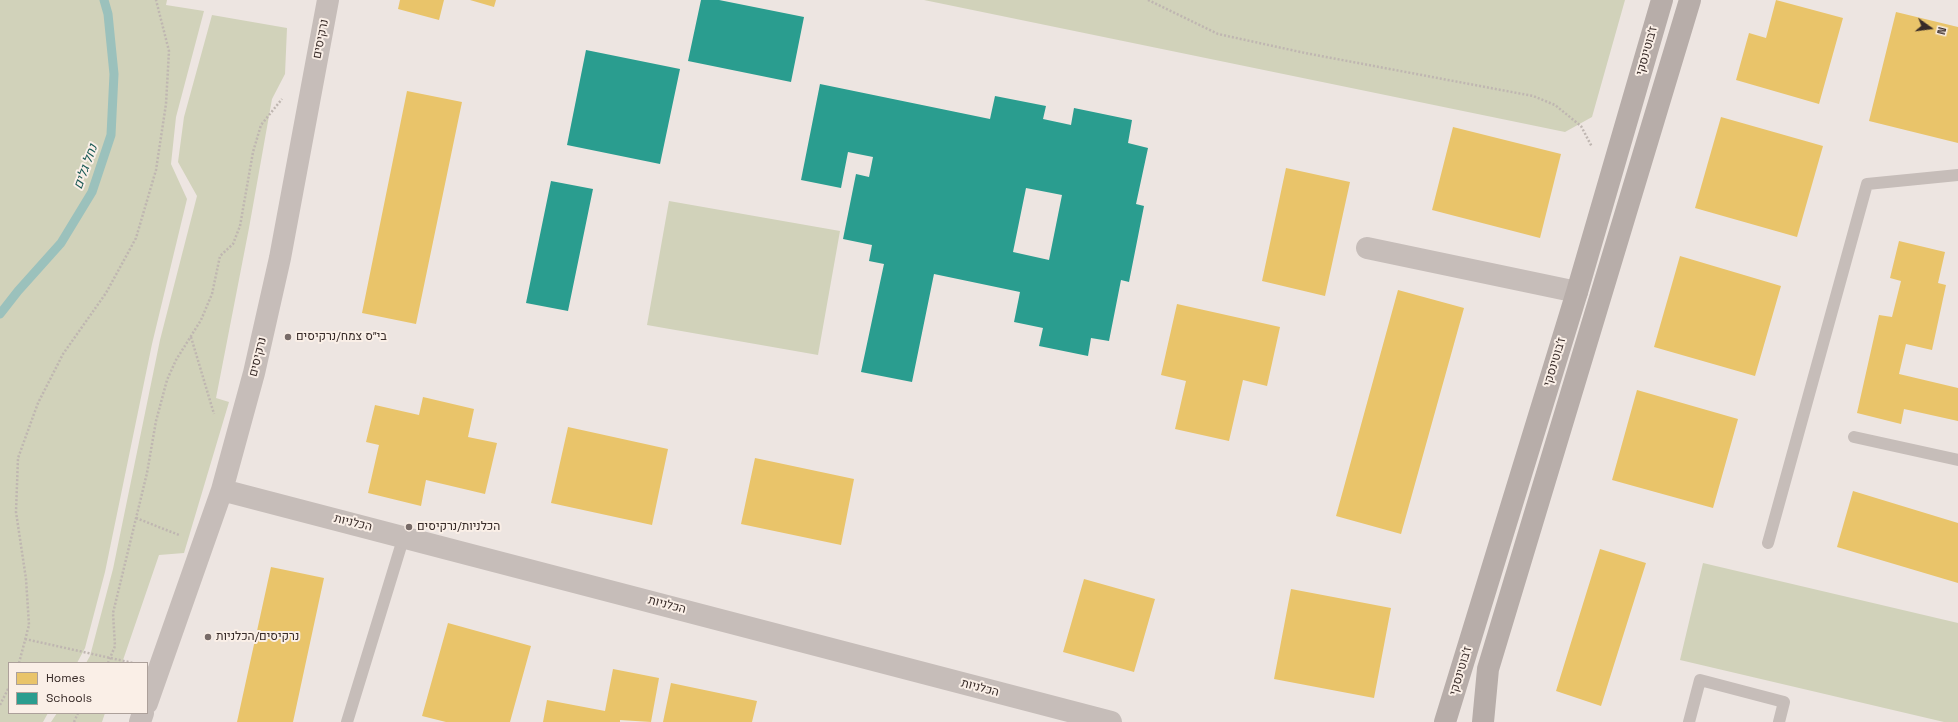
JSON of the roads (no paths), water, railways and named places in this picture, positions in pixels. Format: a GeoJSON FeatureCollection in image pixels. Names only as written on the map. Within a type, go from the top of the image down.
{"type":"FeatureCollection","features":[{"type":"Feature","properties":{"kind":"street","name":"נרקיסים"},"geometry":{"type":"LineString","coordinates":[[148,700],[222,490],[254,373],[268,310],[328,0]]}},
{"type":"Feature","properties":{"kind":"street","name":"ז׳בוטינסקי"},"geometry":{"type":"LineString","coordinates":[[1445,722],[1577,292],[1662,0]]}},
{"type":"Feature","properties":{"kind":"street","name":"ז׳בוטינסקי"},"geometry":{"type":"LineString","coordinates":[[1483,722],[1488,669],[1690,0]]}},
{"type":"Feature","properties":{"kind":"street"},"geometry":{"type":"LineString","coordinates":[[1367,248],[1577,292]]}},
{"type":"Feature","properties":{"kind":"street","name":"הכלניות"},"geometry":{"type":"LineString","coordinates":[[222,490],[404,536],[1111,722]]}},
{"type":"Feature","properties":{"kind":"lane"},"geometry":{"type":"LineString","coordinates":[[1768,544],[1867,184],[1958,175]]}},
{"type":"Feature","properties":{"kind":"lane"},"geometry":{"type":"LineString","coordinates":[[1854,437],[1958,460]]}},
{"type":"Feature","properties":{"kind":"lane"},"geometry":{"type":"LineString","coordinates":[[347,722],[404,536]]}},
{"type":"Feature","properties":{"kind":"lane"},"geometry":{"type":"LineString","coordinates":[[1689,722],[1700,680],[1784,702],[1779,722]]}},
{"type":"Feature","properties":{"kind":"waterway","name":"נחל גלים"},"geometry":{"type":"LineString","coordinates":[[0,314],[18,291],[61,243],[92,192],[111,135],[114,74],[108,14],[104,0]]}},
{"type":"Feature","properties":{"kind":"place","name":"בי״ס צמח/נרקיסים"},"geometry":{"type":"Point","coordinates":[288,337]}},
{"type":"Feature","properties":{"kind":"place","name":"הכלניות/נרקיסים"},"geometry":{"type":"Point","coordinates":[409,527]}},
{"type":"Feature","properties":{"kind":"place","name":"נרקיסים/הכלניות"},"geometry":{"type":"Point","coordinates":[208,637]}}]}
